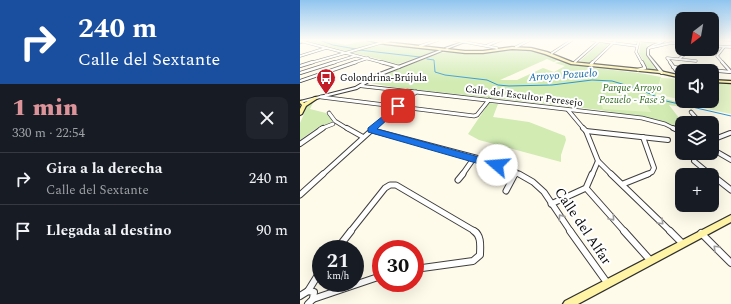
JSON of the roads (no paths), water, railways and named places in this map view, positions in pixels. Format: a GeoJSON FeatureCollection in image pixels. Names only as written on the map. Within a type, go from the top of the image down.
{"type":"FeatureCollection","features":[{"type":"Feature","properties":{"kind":"main road"},"geometry":{"type":"LineString","coordinates":[[549,54],[571,63],[675,75]]}},
{"type":"Feature","properties":{"kind":"main road"},"geometry":{"type":"LineString","coordinates":[[719,81],[731,82]]}},
{"type":"Feature","properties":{"kind":"main road"},"geometry":{"type":"LineString","coordinates":[[300,114],[301,102],[316,98]]}},
{"type":"Feature","properties":{"kind":"main road"},"geometry":{"type":"LineString","coordinates":[[568,304],[729,219]]}},
{"type":"Feature","properties":{"kind":"street"},"geometry":{"type":"LineString","coordinates":[[300,66],[342,54]]}},
{"type":"Feature","properties":{"kind":"street"},"geometry":{"type":"LineString","coordinates":[[353,54],[399,67]]}},
{"type":"Feature","properties":{"kind":"street"},"geometry":{"type":"LineString","coordinates":[[316,98],[361,86],[378,75],[431,54]]}},
{"type":"Feature","properties":{"kind":"street"},"geometry":{"type":"LineString","coordinates":[[575,62],[584,54]]}},
{"type":"Feature","properties":{"kind":"street"},"geometry":{"type":"LineString","coordinates":[[591,64],[601,54]]}},
{"type":"Feature","properties":{"kind":"street"},"geometry":{"type":"LineString","coordinates":[[637,54],[645,68],[638,70]]}},
{"type":"Feature","properties":{"kind":"street"},"geometry":{"type":"LineString","coordinates":[[648,54],[659,73]]}},
{"type":"Feature","properties":{"kind":"street"},"geometry":{"type":"LineString","coordinates":[[718,54],[717,56],[731,72]]}},
{"type":"Feature","properties":{"kind":"street"},"geometry":{"type":"LineString","coordinates":[[300,73],[357,55]]}},
{"type":"Feature","properties":{"kind":"street"},"geometry":{"type":"LineString","coordinates":[[679,59],[683,56]]}},
{"type":"Feature","properties":{"kind":"street"},"geometry":{"type":"LineString","coordinates":[[300,81],[368,58]]}},
{"type":"Feature","properties":{"kind":"street"},"geometry":{"type":"LineString","coordinates":[[675,69],[667,58],[696,61]]}},
{"type":"Feature","properties":{"kind":"street"},"geometry":{"type":"LineString","coordinates":[[673,67],[731,72]]}},
{"type":"Feature","properties":{"kind":"street","name":"Calle del Escultor Peresejo"},"geometry":{"type":"LineString","coordinates":[[361,86],[648,119],[675,129]]}},
{"type":"Feature","properties":{"kind":"street"},"geometry":{"type":"LineString","coordinates":[[337,99],[334,97],[341,92]]}},
{"type":"Feature","properties":{"kind":"street"},"geometry":{"type":"LineString","coordinates":[[300,195],[363,137],[416,92]]}},
{"type":"Feature","properties":{"kind":"street"},"geometry":{"type":"LineString","coordinates":[[321,97],[474,116],[477,115],[489,100]]}},
{"type":"Feature","properties":{"kind":"street"},"geometry":{"type":"LineString","coordinates":[[567,110],[586,131],[598,161],[682,243]]}},
{"type":"Feature","properties":{"kind":"street"},"geometry":{"type":"LineString","coordinates":[[573,115],[576,111]]}},
{"type":"Feature","properties":{"kind":"street"},"geometry":{"type":"LineString","coordinates":[[691,112],[695,116]]}},
{"type":"Feature","properties":{"kind":"street"},"geometry":{"type":"LineString","coordinates":[[329,113],[335,121],[363,137]]}},
{"type":"Feature","properties":{"kind":"street"},"geometry":{"type":"LineString","coordinates":[[300,144],[320,129],[332,124]]}},
{"type":"Feature","properties":{"kind":"street","name":"Calle del Alfar"},"geometry":{"type":"LineString","coordinates":[[371,130],[474,158],[516,172],[544,190],[551,204],[608,284]]}},
{"type":"Feature","properties":{"kind":"street"},"geometry":{"type":"LineString","coordinates":[[586,131],[668,140]]}},
{"type":"Feature","properties":{"kind":"street"},"geometry":{"type":"LineString","coordinates":[[719,136],[730,133]]}},
{"type":"Feature","properties":{"kind":"street"},"geometry":{"type":"LineString","coordinates":[[623,184],[652,172],[654,168],[643,137]]}},
{"type":"Feature","properties":{"kind":"street"},"geometry":{"type":"LineString","coordinates":[[719,153],[731,160]]}},
{"type":"Feature","properties":{"kind":"street"},"geometry":{"type":"LineString","coordinates":[[458,180],[474,158]]}},
{"type":"Feature","properties":{"kind":"street"},"geometry":{"type":"LineString","coordinates":[[551,204],[586,188],[598,161]]}},
{"type":"Feature","properties":{"kind":"street"},"geometry":{"type":"LineString","coordinates":[[694,161],[703,168]]}},
{"type":"Feature","properties":{"kind":"street"},"geometry":{"type":"LineString","coordinates":[[506,192],[516,172]]}},
{"type":"Feature","properties":{"kind":"street"},"geometry":{"type":"LineString","coordinates":[[719,181],[731,190]]}},
{"type":"Feature","properties":{"kind":"street"},"geometry":{"type":"LineString","coordinates":[[344,240],[385,188],[390,185],[396,185],[477,233],[480,240],[480,255],[473,261],[424,269]]}},
{"type":"Feature","properties":{"kind":"street"},"geometry":{"type":"LineString","coordinates":[[586,188],[650,260]]}},
{"type":"Feature","properties":{"kind":"street"},"geometry":{"type":"LineString","coordinates":[[701,233],[731,263]]}},
{"type":"Feature","properties":{"kind":"street"},"geometry":{"type":"LineString","coordinates":[[308,304],[313,299],[372,279]]}},
{"type":"Feature","properties":{"kind":"street"},"geometry":{"type":"LineString","coordinates":[[300,296],[308,291],[312,285]]}},
{"type":"Feature","properties":{"kind":"street"},"geometry":{"type":"LineString","coordinates":[[308,291],[314,292],[313,299]]}},
{"type":"Feature","properties":{"kind":"waterway","name":"Arroyo Pozuelo"},"geometry":{"type":"LineString","coordinates":[[395,54],[420,57]]}},
{"type":"Feature","properties":{"kind":"waterway","name":"Arroyo Pozuelo"},"geometry":{"type":"LineString","coordinates":[[427,59],[434,60],[435,72],[445,75],[487,80],[498,85],[552,85],[592,80],[612,81],[639,89],[666,101],[731,116]]}},
{"type":"Feature","properties":{"kind":"place","name":"Golondrina-Brújula"},"geometry":{"type":"Point","coordinates":[326,95]}},
{"type":"Feature","properties":{"kind":"park label","name":"Parque Arroyo Pozuelo - Fase 3"},"geometry":{"type":"Point","coordinates":[632,94]}}]}
